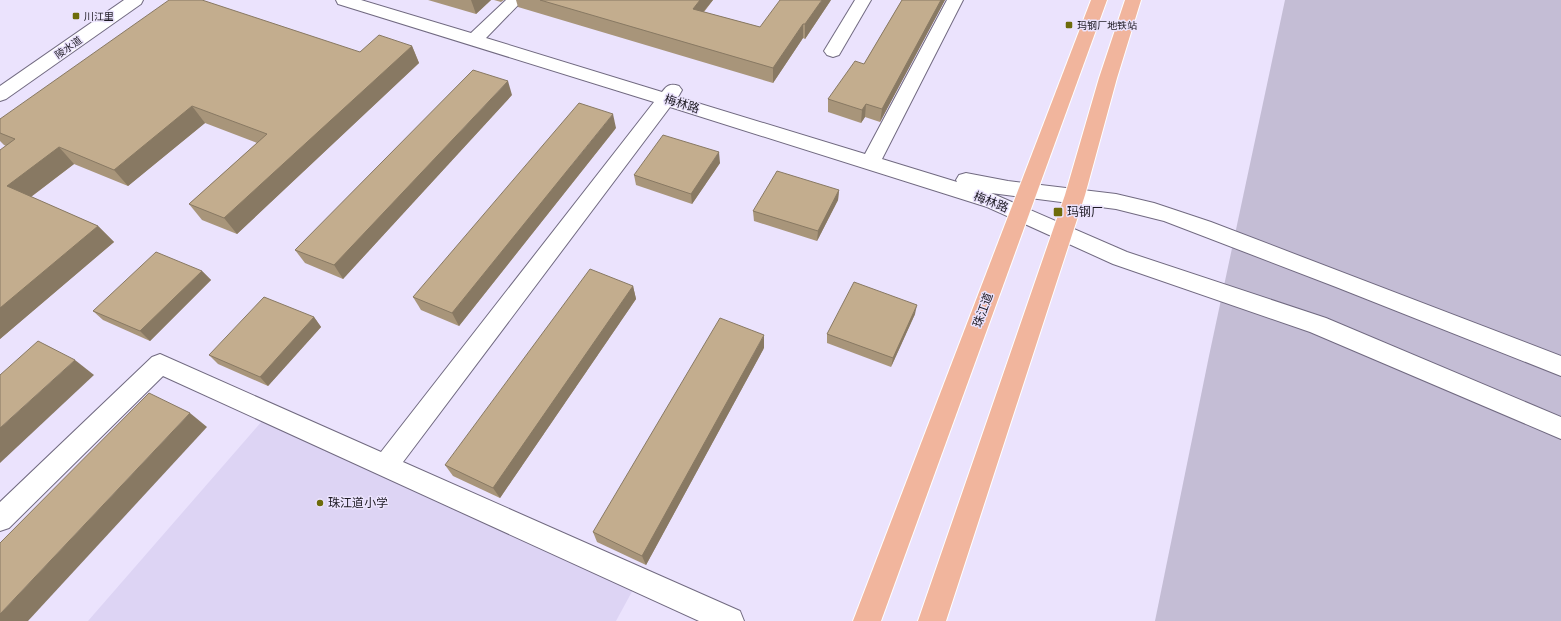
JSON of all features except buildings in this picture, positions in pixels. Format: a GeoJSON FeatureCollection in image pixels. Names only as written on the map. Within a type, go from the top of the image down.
{"type":"FeatureCollection","features":[{"type":"Feature","properties":{"kind":"main road","name":"珠江道"},"geometry":{"type":"LineString","coordinates":[[867,621],[1099,0]]}},
{"type":"Feature","properties":{"kind":"main road"},"geometry":{"type":"LineString","coordinates":[[932,621],[1075,195],[1108,78],[1133,0]]}},
{"type":"Feature","properties":{"kind":"street","name":"陵水道"},"geometry":{"type":"LineString","coordinates":[[0,84],[122,0]]}},
{"type":"Feature","properties":{"kind":"street","name":"陵水道"},"geometry":{"type":"LineString","coordinates":[[0,95],[136,0]]}},
{"type":"Feature","properties":{"kind":"street","name":"梅林路"},"geometry":{"type":"LineString","coordinates":[[344,0],[479,36]]}},
{"type":"Feature","properties":{"kind":"street","name":"梅林路"},"geometry":{"type":"LineString","coordinates":[[374,0],[479,36],[872,158],[1019,213],[1120,258],[1318,326],[1561,428]]}},
{"type":"Feature","properties":{"kind":"street"},"geometry":{"type":"LineString","coordinates":[[479,36],[516,0]]}},
{"type":"Feature","properties":{"kind":"street"},"geometry":{"type":"LineString","coordinates":[[833,51],[863,0]]}},
{"type":"Feature","properties":{"kind":"street"},"geometry":{"type":"LineString","coordinates":[[872,158],[955,0]]}},
{"type":"Feature","properties":{"kind":"street"},"geometry":{"type":"LineString","coordinates":[[385,466],[669,95]]}},
{"type":"Feature","properties":{"kind":"street","name":"梅林路"},"geometry":{"type":"LineString","coordinates":[[872,158],[970,181],[1027,191],[1075,195],[1138,206],[1192,224],[1337,278],[1561,366]]}},
{"type":"Feature","properties":{"kind":"street"},"geometry":{"type":"LineString","coordinates":[[0,519],[160,364],[730,621]]}},
{"type":"Feature","properties":{"kind":"shaded area"},"geometry":{"type":"Polygon","coordinates":[[[1285,0],[1561,0],[1561,621],[1155,621],[1209,356],[1285,0]]]}},
{"type":"Feature","properties":{"kind":"shaded area","name":"珠江道小学"},"geometry":{"type":"Polygon","coordinates":[[[263,420],[635,586],[616,621],[88,621],[263,420]]]}},
{"type":"Feature","properties":{"kind":"place","name":"川江里"},"geometry":{"type":"Point","coordinates":[76,16]}},
{"type":"Feature","properties":{"kind":"place","name":"玛钢厂地铁站"},"geometry":{"type":"Point","coordinates":[1069,25]}},
{"type":"Feature","properties":{"kind":"place","name":"玛钢厂"},"geometry":{"type":"Point","coordinates":[1058,212]}},
{"type":"Feature","properties":{"kind":"place","name":"珠江道小学"},"geometry":{"type":"Point","coordinates":[320,503]}}]}
